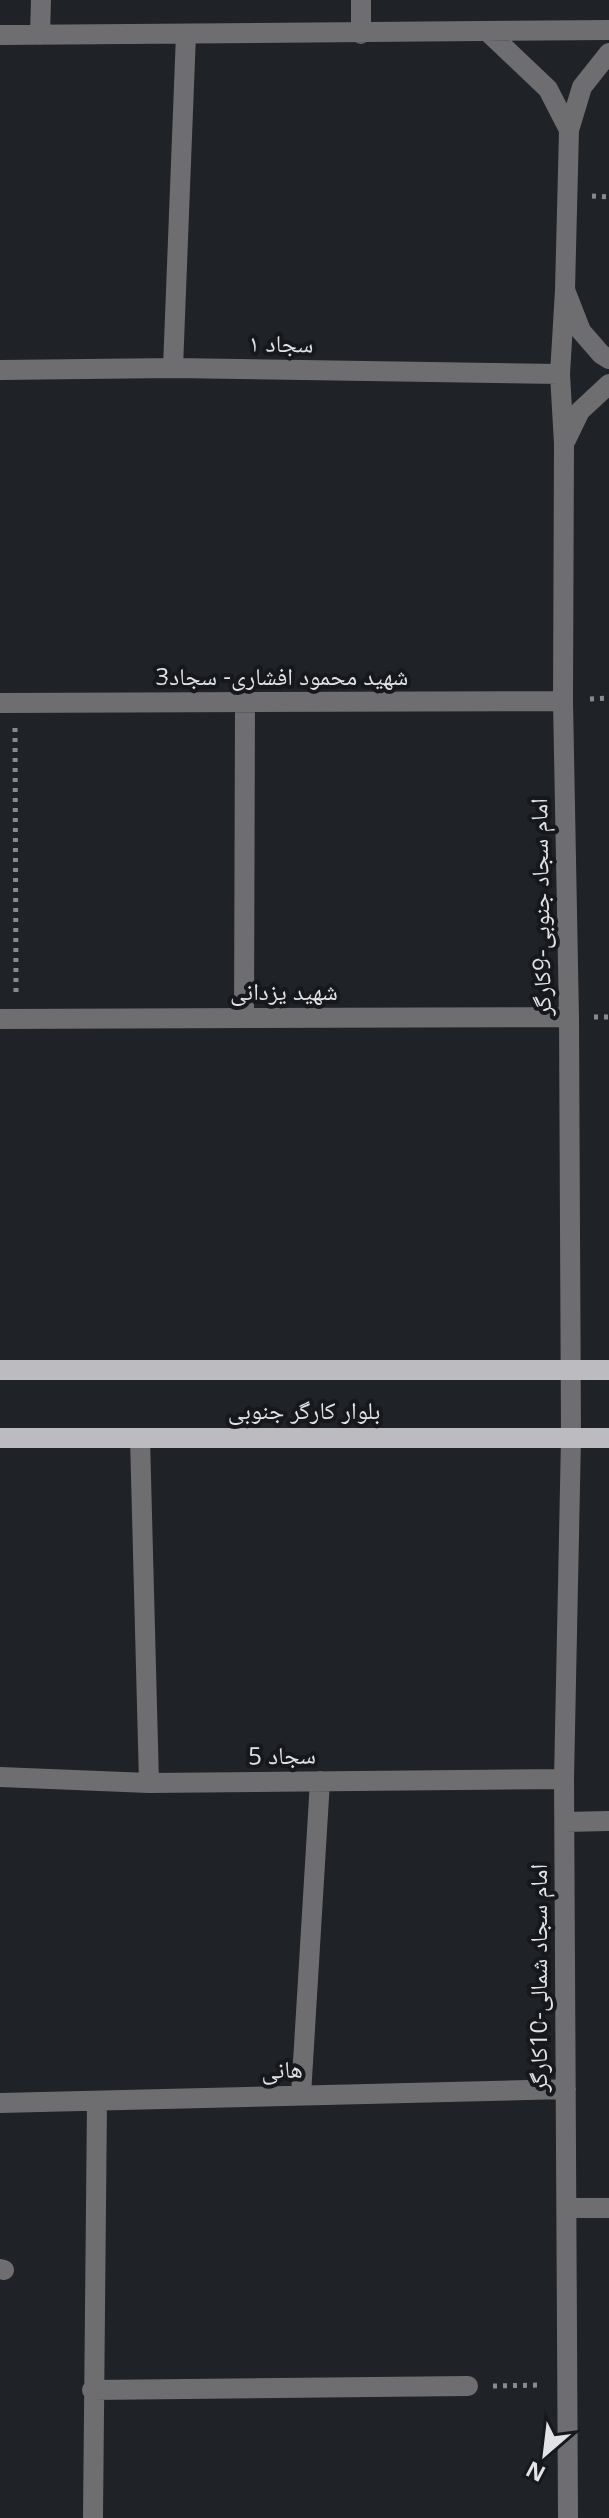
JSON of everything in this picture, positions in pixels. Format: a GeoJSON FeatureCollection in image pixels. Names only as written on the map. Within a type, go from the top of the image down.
{"type":"FeatureCollection","features":[{"type":"Feature","properties":{"kind":"main road","name":"بلوار کارگر جنوبی"},"geometry":{"type":"LineString","coordinates":[[0,1370],[609,1370]]}},
{"type":"Feature","properties":{"kind":"main road","name":"بلوار کارگر جنوبی"},"geometry":{"type":"LineString","coordinates":[[0,1438],[609,1438]]}},
{"type":"Feature","properties":{"kind":"street"},"geometry":{"type":"LineString","coordinates":[[40,35],[41,0]]}},
{"type":"Feature","properties":{"kind":"street"},"geometry":{"type":"LineString","coordinates":[[361,0],[361,34]]}},
{"type":"Feature","properties":{"kind":"street"},"geometry":{"type":"LineString","coordinates":[[0,35],[609,30]]}},
{"type":"Feature","properties":{"kind":"street"},"geometry":{"type":"LineString","coordinates":[[488,32],[548,89],[569,130]]}},
{"type":"Feature","properties":{"kind":"street"},"geometry":{"type":"LineString","coordinates":[[173,368],[186,34]]}},
{"type":"Feature","properties":{"kind":"street"},"geometry":{"type":"LineString","coordinates":[[569,130],[582,87],[609,53]]}},
{"type":"Feature","properties":{"kind":"street","name":"امام سجاد جنوبی-9کارگر"},"geometry":{"type":"LineString","coordinates":[[569,130],[560,374],[564,444],[563,701],[569,1017],[571,1438]]}},
{"type":"Feature","properties":{"kind":"street"},"geometry":{"type":"LineString","coordinates":[[565,290],[581,331],[609,359]]}},
{"type":"Feature","properties":{"kind":"street","name":"سجاد ۱"},"geometry":{"type":"LineString","coordinates":[[0,370],[173,368],[560,374]]}},
{"type":"Feature","properties":{"kind":"street"},"geometry":{"type":"LineString","coordinates":[[564,444],[580,411],[609,384]]}},
{"type":"Feature","properties":{"kind":"street","name":"شهید محمود افشاری- سجاد3"},"geometry":{"type":"LineString","coordinates":[[7,703],[563,701]]}},
{"type":"Feature","properties":{"kind":"street"},"geometry":{"type":"LineString","coordinates":[[244,1018],[245,703]]}},
{"type":"Feature","properties":{"kind":"street","name":"شهید یزدانی"},"geometry":{"type":"LineString","coordinates":[[8,1019],[569,1017]]}},
{"type":"Feature","properties":{"kind":"street"},"geometry":{"type":"LineString","coordinates":[[140,1438],[149,1783]]}},
{"type":"Feature","properties":{"kind":"street","name":"امام سجاد شمالی-10کارگر"},"geometry":{"type":"LineString","coordinates":[[568,2518],[564,1779],[571,1438]]}},
{"type":"Feature","properties":{"kind":"street","name":"سجاد 5"},"geometry":{"type":"LineString","coordinates":[[0,1777],[149,1783],[564,1779]]}},
{"type":"Feature","properties":{"kind":"street"},"geometry":{"type":"LineString","coordinates":[[301,2095],[320,1781]]}},
{"type":"Feature","properties":{"kind":"street"},"geometry":{"type":"LineString","coordinates":[[565,1822],[609,1821]]}},
{"type":"Feature","properties":{"kind":"street","name":"هانی"},"geometry":{"type":"LineString","coordinates":[[0,2103],[566,2089]]}},
{"type":"Feature","properties":{"kind":"street"},"geometry":{"type":"LineString","coordinates":[[93,2518],[97,2101]]}},
{"type":"Feature","properties":{"kind":"street"},"geometry":{"type":"LineString","coordinates":[[567,2208],[609,2208]]}},
{"type":"Feature","properties":{"kind":"street"},"geometry":{"type":"LineString","coordinates":[[92,2390],[468,2386]]}},
{"type":"Feature","properties":{"kind":"path"},"geometry":{"type":"LineString","coordinates":[[7,703],[8,1019]]}},
{"type":"Feature","properties":{"kind":"path"},"geometry":{"type":"LineString","coordinates":[[468,2386],[567,2385]]}}]}
